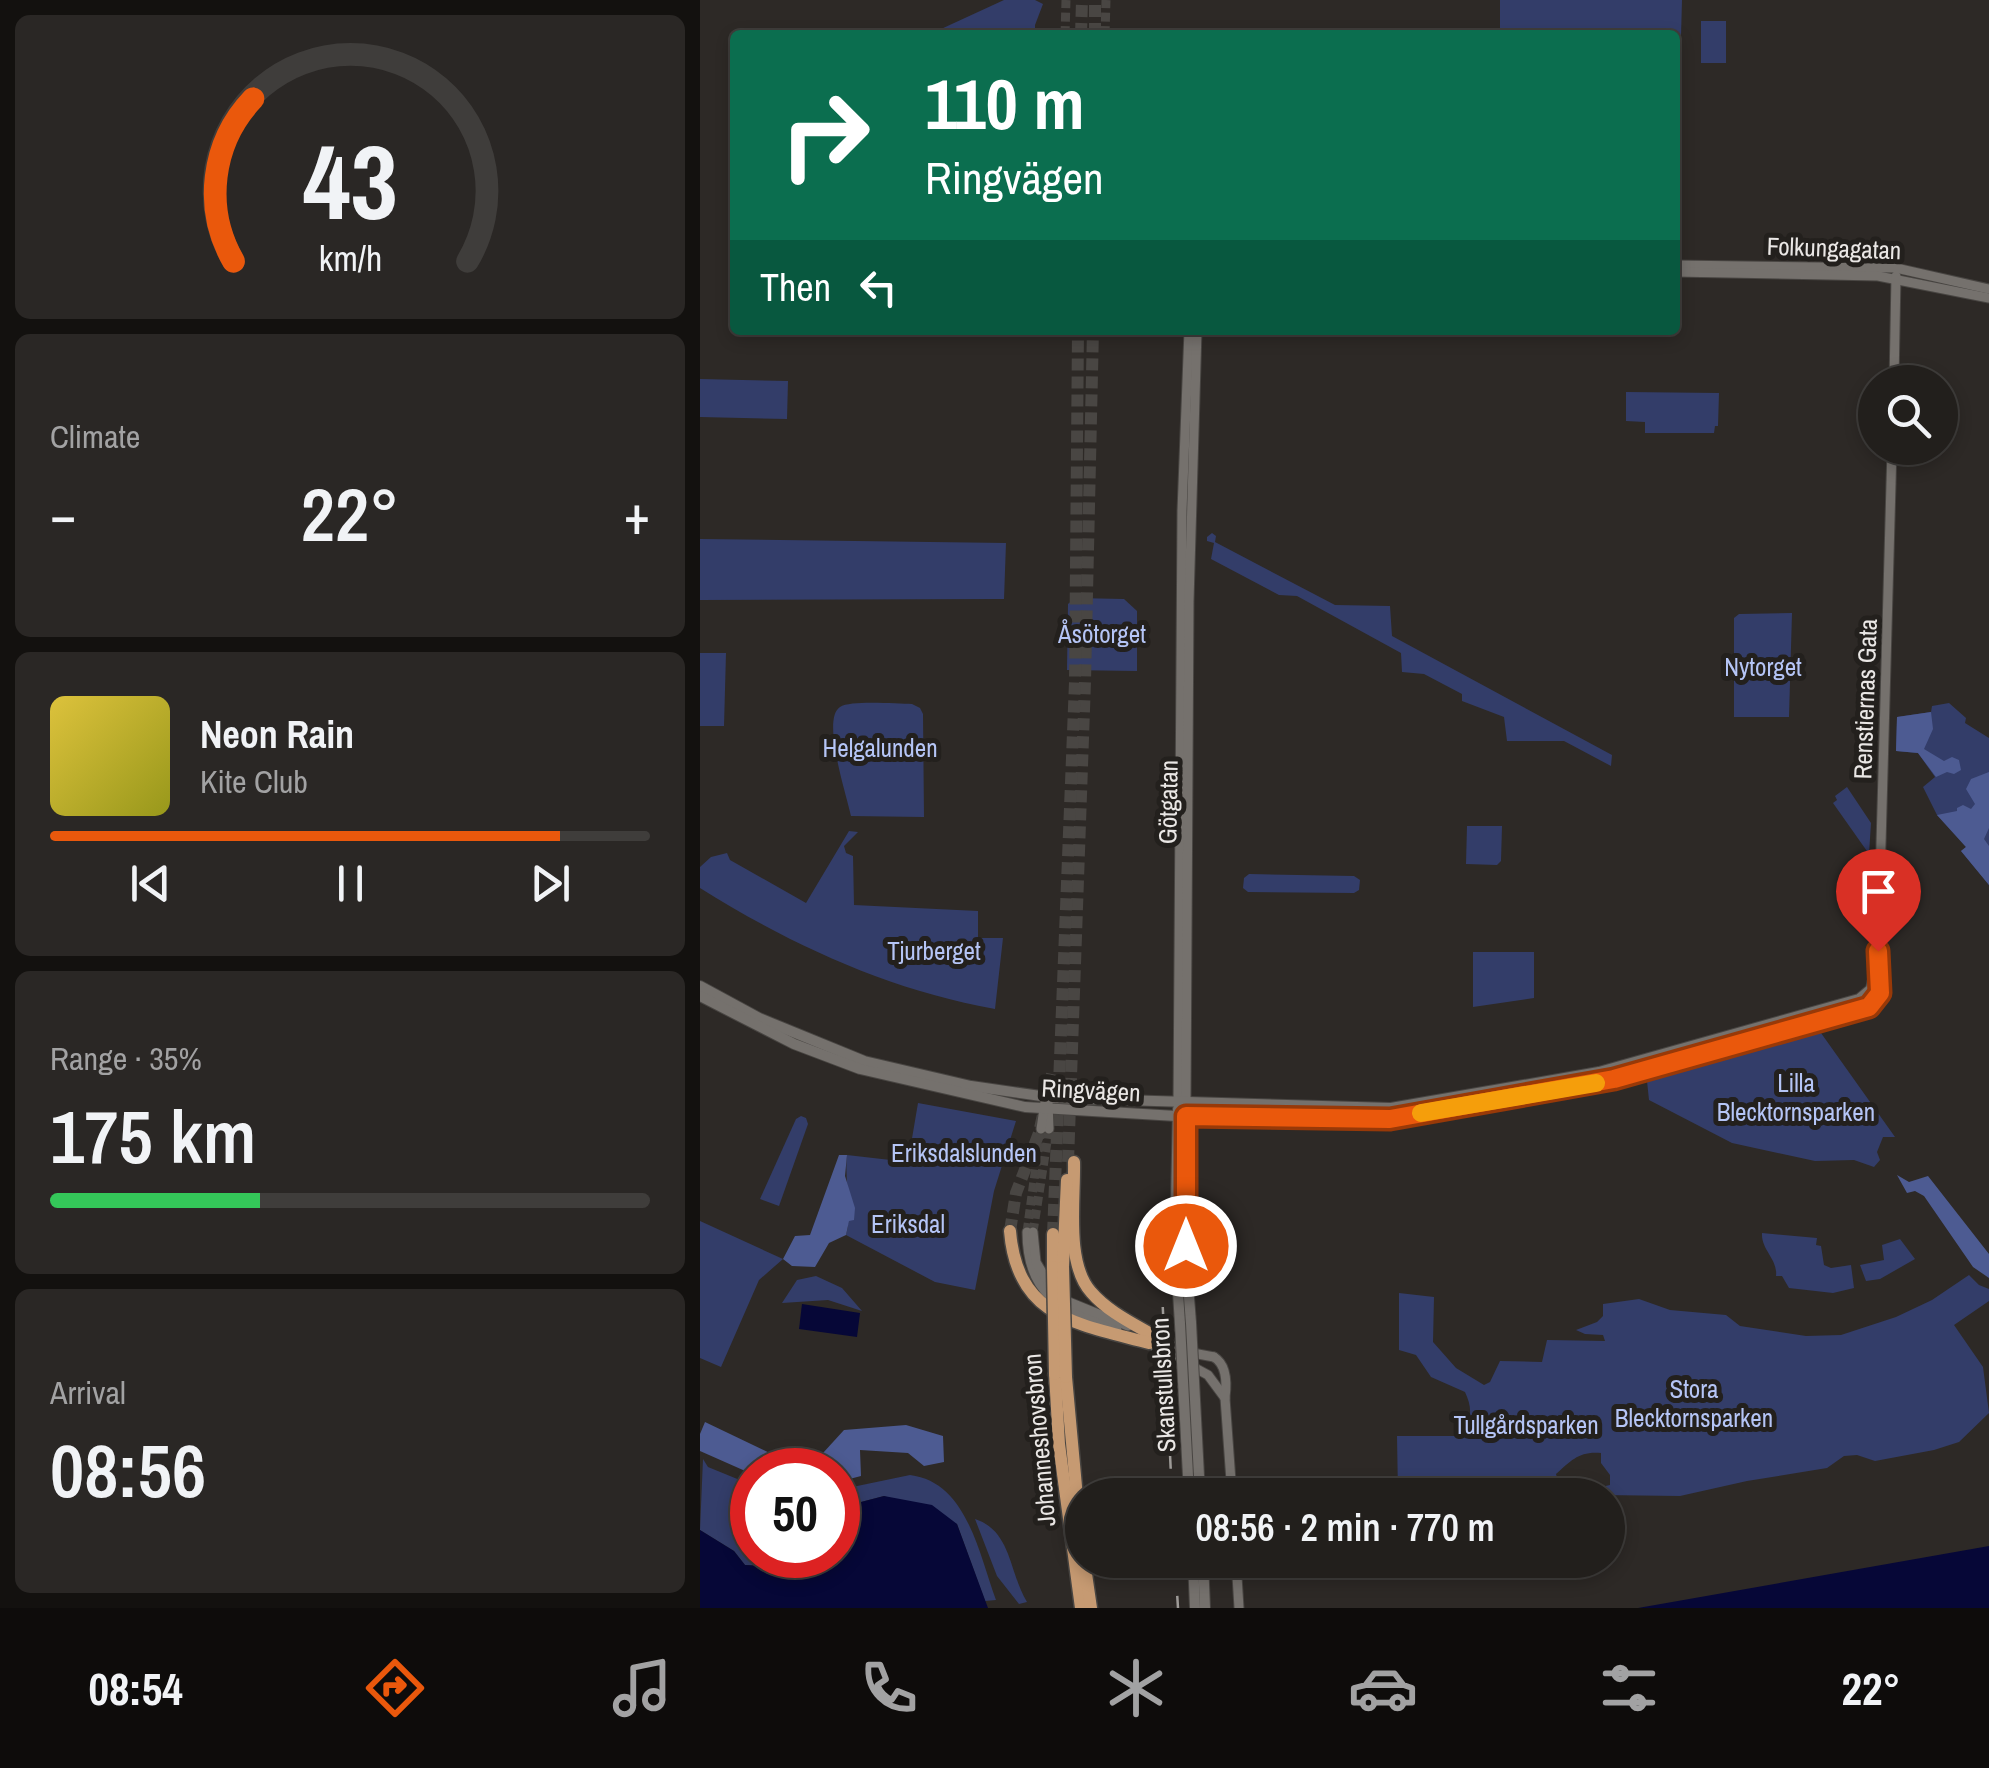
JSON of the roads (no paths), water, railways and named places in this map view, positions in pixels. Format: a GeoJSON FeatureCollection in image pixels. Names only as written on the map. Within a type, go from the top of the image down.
{"type":"FeatureCollection","features":[{"type":"Feature","properties":{"kind":"highway"},"geometry":{"type":"LineString","coordinates":[[1064,1266],[1071,1162]]}},
{"type":"Feature","properties":{"kind":"highway"},"geometry":{"type":"LineString","coordinates":[[1010,1231],[1013,1256],[1024,1285],[1047,1310],[1070,1321],[1152,1340]]}},
{"type":"Feature","properties":{"kind":"highway"},"geometry":{"type":"LineString","coordinates":[[1053,1234],[1064,1266],[1152,1340]]}},
{"type":"Feature","properties":{"kind":"highway","name":"Johanneshovsbron"},"geometry":{"type":"LineString","coordinates":[[1064,1266],[1068,1414],[1074,1478]]}},
{"type":"Feature","properties":{"kind":"highway","name":"Johanneshovsbron"},"geometry":{"type":"LineString","coordinates":[[1064,1266],[1060,1444],[1081,1608]]}},
{"type":"Feature","properties":{"kind":"highway"},"geometry":{"type":"LineString","coordinates":[[1087,1578],[1091,1608]]}},
{"type":"Feature","properties":{"kind":"main road","name":"Ringvägen"},"geometry":{"type":"LineString","coordinates":[[1341,1113],[1408,1106],[1599,1072],[1859,998],[1869,992],[1876,976]]}},
{"type":"Feature","properties":{"kind":"main road","name":"Ringvägen"},"geometry":{"type":"LineString","coordinates":[[700,996],[750,1024],[860,1070],[1047,1110],[1341,1113],[1390,1119],[1614,1079],[1869,1007],[1880,993],[1876,976]]}},
{"type":"Feature","properties":{"kind":"main road","name":"Ringvägen"},"geometry":{"type":"LineString","coordinates":[[700,986],[759,1018],[864,1061],[940,1080],[1047,1098],[1182,1109]]}},
{"type":"Feature","properties":{"kind":"main road","name":"Götgatan"},"geometry":{"type":"LineString","coordinates":[[1181,1274],[1182,1109]]}},
{"type":"Feature","properties":{"kind":"main road","name":"Skanstullsbron"},"geometry":{"type":"LineString","coordinates":[[1181,1274],[1199,1478]]}},
{"type":"Feature","properties":{"kind":"main road","name":"Skanstullsbron"},"geometry":{"type":"LineString","coordinates":[[1186,1323],[1189,1478]]}},
{"type":"Feature","properties":{"kind":"main road"},"geometry":{"type":"LineString","coordinates":[[1194,1578],[1195,1608]]}},
{"type":"Feature","properties":{"kind":"main road"},"geometry":{"type":"LineString","coordinates":[[1204,1578],[1206,1608]]}},
{"type":"Feature","properties":{"kind":"street","name":"Folkungagatan"},"geometry":{"type":"LineString","coordinates":[[1680,268],[1896,273],[1989,290]]}},
{"type":"Feature","properties":{"kind":"street","name":"Folkungagatan"},"geometry":{"type":"LineString","coordinates":[[1896,273],[1989,298]]}},
{"type":"Feature","properties":{"kind":"street"},"geometry":{"type":"LineString","coordinates":[[1894,365],[1896,273]]}},
{"type":"Feature","properties":{"kind":"street","name":"Götgatan"},"geometry":{"type":"LineString","coordinates":[[1182,1109],[1182,512],[1189,335]]}},
{"type":"Feature","properties":{"kind":"street","name":"Götgatan"},"geometry":{"type":"LineString","coordinates":[[1182,1109],[1197,335]]}},
{"type":"Feature","properties":{"kind":"street","name":"Renstiernas Gata"},"geometry":{"type":"LineString","coordinates":[[1876,976],[1892,465]]}},
{"type":"Feature","properties":{"kind":"street"},"geometry":{"type":"LineString","coordinates":[[1045,1129],[1047,1098]]}},
{"type":"Feature","properties":{"kind":"street"},"geometry":{"type":"LineString","coordinates":[[1030,1232],[1039,1270],[1058,1296],[1070,1305],[1182,1352],[1214,1356],[1222,1365],[1227,1382],[1231,1478]]}},
{"type":"Feature","properties":{"kind":"street"},"geometry":{"type":"LineString","coordinates":[[1152,1340],[1208,1375],[1225,1402]]}},
{"type":"Feature","properties":{"kind":"street"},"geometry":{"type":"LineString","coordinates":[[1208,1375],[1214,1356]]}},
{"type":"Feature","properties":{"kind":"street"},"geometry":{"type":"LineString","coordinates":[[1208,1375],[1216,1374],[1222,1365]]}},
{"type":"Feature","properties":{"kind":"street"},"geometry":{"type":"LineString","coordinates":[[1237,1578],[1239,1607]]}},
{"type":"Feature","properties":{"kind":"tunnel"},"geometry":{"type":"LineString","coordinates":[[1065,30],[1066,0]]}},
{"type":"Feature","properties":{"kind":"tunnel"},"geometry":{"type":"LineString","coordinates":[[1081,30],[1082,0]]}},
{"type":"Feature","properties":{"kind":"tunnel"},"geometry":{"type":"LineString","coordinates":[[1095,0],[1095,30]]}},
{"type":"Feature","properties":{"kind":"tunnel"},"geometry":{"type":"LineString","coordinates":[[1105,30],[1106,0]]}},
{"type":"Feature","properties":{"kind":"tunnel"},"geometry":{"type":"LineString","coordinates":[[1053,1234],[1075,682],[1078,335]]}},
{"type":"Feature","properties":{"kind":"tunnel"},"geometry":{"type":"LineString","coordinates":[[1068,1162],[1093,335]]}},
{"type":"Feature","properties":{"kind":"tunnel"},"geometry":{"type":"LineString","coordinates":[[1010,1231],[1016,1193],[1039,1133],[1052,1074]]}},
{"type":"Feature","properties":{"kind":"tunnel"},"geometry":{"type":"LineString","coordinates":[[1027,1232],[1041,1129]]}},
{"type":"Feature","properties":{"kind":"tunnel"},"geometry":{"type":"LineString","coordinates":[[1033,1232],[1049,1129]]}},
{"type":"Feature","properties":{"kind":"railway"},"geometry":{"type":"LineString","coordinates":[[1161,1271],[1171,1478]]}},
{"type":"Feature","properties":{"kind":"railway"},"geometry":{"type":"LineString","coordinates":[[1176,1578],[1178,1608]]}},
{"type":"Feature","properties":{"kind":"park label","name":"Åsötorget"},"geometry":{"type":"Point","coordinates":[1102,634]}},
{"type":"Feature","properties":{"kind":"park label","name":"Nytorget"},"geometry":{"type":"Point","coordinates":[1763,667]}},
{"type":"Feature","properties":{"kind":"park label","name":"Helgalunden"},"geometry":{"type":"Point","coordinates":[880,748]}},
{"type":"Feature","properties":{"kind":"park label","name":"Tjurberget"},"geometry":{"type":"Point","coordinates":[934,951]}},
{"type":"Feature","properties":{"kind":"park label","name":"Lilla Blecktornsparken"},"geometry":{"type":"Point","coordinates":[1796,1098]}},
{"type":"Feature","properties":{"kind":"park label","name":"Eriksdalslunden"},"geometry":{"type":"Point","coordinates":[964,1153]}},
{"type":"Feature","properties":{"kind":"park label","name":"Eriksdal"},"geometry":{"type":"Point","coordinates":[908,1224]}},
{"type":"Feature","properties":{"kind":"park label","name":"Stora Blecktornsparken"},"geometry":{"type":"Point","coordinates":[1694,1404]}},
{"type":"Feature","properties":{"kind":"park label","name":"Tullgårdsparken"},"geometry":{"type":"Point","coordinates":[1526,1425]}}]}
